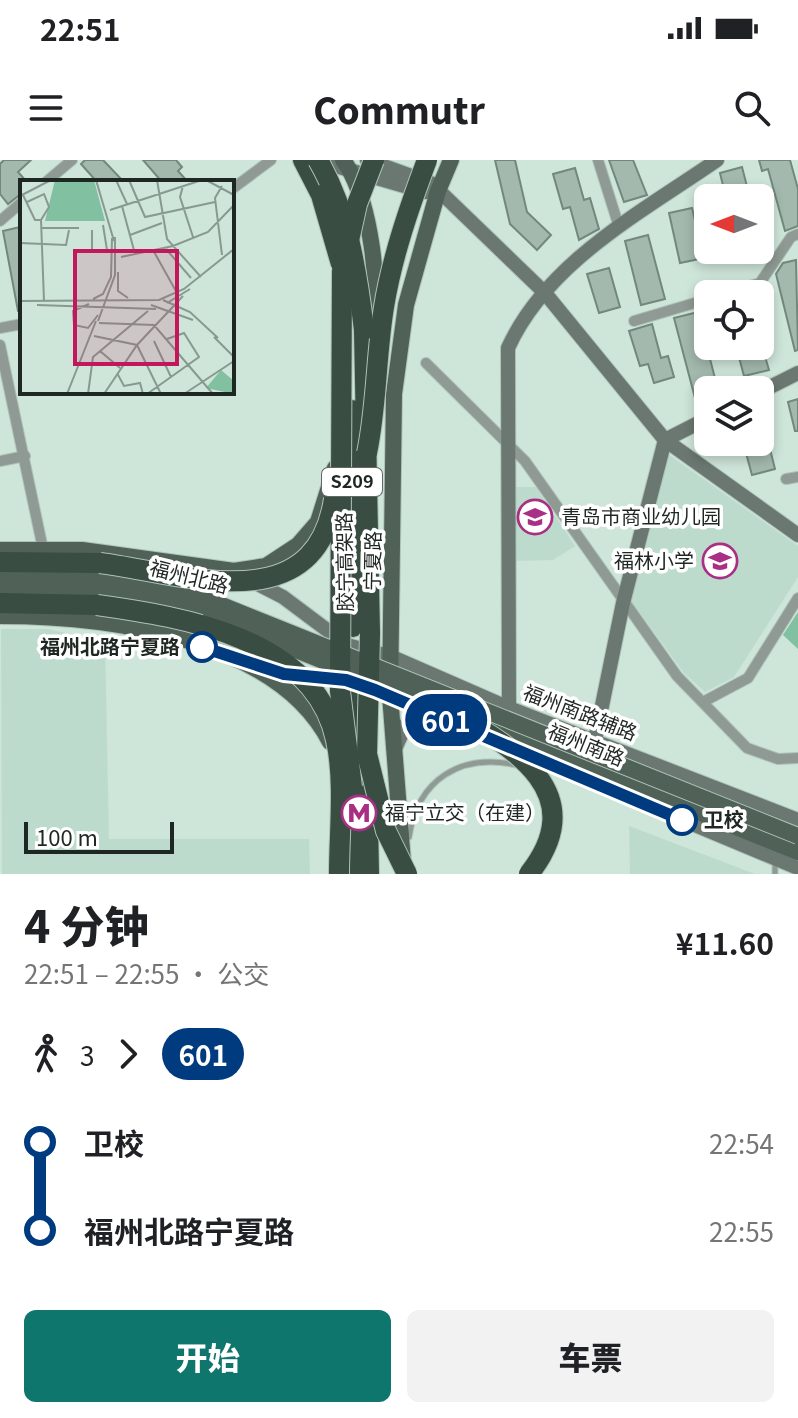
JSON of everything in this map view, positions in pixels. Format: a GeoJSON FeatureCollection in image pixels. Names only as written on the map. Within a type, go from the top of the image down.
{"type":"FeatureCollection","features":[{"type":"Feature","properties":{"kind":"highway","name":"胶宁高架路"},"geometry":{"type":"LineString","coordinates":[[303,160],[321,195],[347,283],[352,338],[352,787],[349,874]]}},
{"type":"Feature","properties":{"kind":"highway","name":"胶宁高架路"},"geometry":{"type":"LineString","coordinates":[[316,160],[344,217],[358,275],[364,330],[370,634],[367,754],[369,874]]}},
{"type":"Feature","properties":{"kind":"highway"},"geometry":{"type":"LineString","coordinates":[[0,562],[100,563],[213,583],[246,584],[280,575],[306,557],[320,537],[332,510],[342,444],[342,272],[357,204],[374,160]]}},
{"type":"Feature","properties":{"kind":"highway"},"geometry":{"type":"LineString","coordinates":[[367,453],[374,421],[384,307],[395,257],[427,160]]}},
{"type":"Feature","properties":{"kind":"highway","name":"胶宁高架路"},"geometry":{"type":"LineString","coordinates":[[342,444],[340,691],[352,787]]}},
{"type":"Feature","properties":{"kind":"highway"},"geometry":{"type":"LineString","coordinates":[[0,615],[97,605],[182,620],[241,639],[270,653],[306,680],[328,712],[336,740],[339,874]]}},
{"type":"Feature","properties":{"kind":"highway"},"geometry":{"type":"LineString","coordinates":[[453,713],[512,747],[536,770],[544,787],[551,827],[539,860],[529,874]]}},
{"type":"Feature","properties":{"kind":"highway"},"geometry":{"type":"LineString","coordinates":[[367,754],[386,831],[405,874]]}},
{"type":"Feature","properties":{"kind":"main road"},"geometry":{"type":"LineString","coordinates":[[293,160],[308,181],[325,224],[344,325],[342,444],[347,645],[360,666],[347,810],[349,874]]}},
{"type":"Feature","properties":{"kind":"main road","name":"宁夏路"},"geometry":{"type":"LineString","coordinates":[[377,874],[383,692],[392,657],[394,394],[406,305],[438,191],[451,160]]}},
{"type":"Feature","properties":{"kind":"main road"},"geometry":{"type":"LineString","coordinates":[[338,281],[338,225],[351,164]]}},
{"type":"Feature","properties":{"kind":"main road","name":"宁夏路"},"geometry":{"type":"LineString","coordinates":[[351,164],[366,220],[377,291],[360,666],[383,692],[395,749],[405,874]]}},
{"type":"Feature","properties":{"kind":"main road"},"geometry":{"type":"LineString","coordinates":[[376,362],[406,305]]}},
{"type":"Feature","properties":{"kind":"main road"},"geometry":{"type":"LineString","coordinates":[[0,550],[43,549],[139,556],[234,571],[266,566],[298,545],[318,522],[342,444],[335,410]]}},
{"type":"Feature","properties":{"kind":"main road"},"geometry":{"type":"LineString","coordinates":[[0,615],[76,617],[209,646],[220,641],[236,588],[234,571]]}},
{"type":"Feature","properties":{"kind":"main road","name":"福州北路"},"geometry":{"type":"LineString","coordinates":[[0,576],[115,581],[213,609],[360,666]]}},
{"type":"Feature","properties":{"kind":"main road","name":"福州北路"},"geometry":{"type":"LineString","coordinates":[[0,590],[110,593],[213,609]]}},
{"type":"Feature","properties":{"kind":"main road"},"geometry":{"type":"LineString","coordinates":[[193,644],[244,663],[304,704],[322,727],[331,746],[347,810]]}},
{"type":"Feature","properties":{"kind":"main road","name":"福州南路"},"geometry":{"type":"LineString","coordinates":[[360,666],[453,713],[798,852]]}},
{"type":"Feature","properties":{"kind":"main road","name":"福州南路"},"geometry":{"type":"LineString","coordinates":[[360,666],[798,836]]}},
{"type":"Feature","properties":{"kind":"street"},"geometry":{"type":"LineString","coordinates":[[48,180],[72,160]]}},
{"type":"Feature","properties":{"kind":"street"},"geometry":{"type":"LineString","coordinates":[[234,188],[271,160]]}},
{"type":"Feature","properties":{"kind":"street"},"geometry":{"type":"LineString","coordinates":[[316,160],[351,164],[424,192],[438,191]]}},
{"type":"Feature","properties":{"kind":"street"},"geometry":{"type":"LineString","coordinates":[[367,160],[431,183],[545,293],[665,440],[798,535]]}},
{"type":"Feature","properties":{"kind":"street"},"geometry":{"type":"LineString","coordinates":[[598,160],[619,227]]}},
{"type":"Feature","properties":{"kind":"street"},"geometry":{"type":"LineString","coordinates":[[509,708],[508,348],[522,318],[583,254],[717,160]]}},
{"type":"Feature","properties":{"kind":"street"},"geometry":{"type":"LineString","coordinates":[[0,221],[20,204]]}},
{"type":"Feature","properties":{"kind":"street"},"geometry":{"type":"LineString","coordinates":[[762,280],[791,237],[798,234]]}},
{"type":"Feature","properties":{"kind":"street"},"geometry":{"type":"LineString","coordinates":[[335,469],[338,281]]}},
{"type":"Feature","properties":{"kind":"street"},"geometry":{"type":"LineString","coordinates":[[634,321],[694,303]]}},
{"type":"Feature","properties":{"kind":"street"},"geometry":{"type":"LineString","coordinates":[[0,328],[20,324]]}},
{"type":"Feature","properties":{"kind":"street"},"geometry":{"type":"LineString","coordinates":[[0,345],[3,372],[25,456],[43,549]]}},
{"type":"Feature","properties":{"kind":"street"},"geometry":{"type":"LineString","coordinates":[[426,363],[506,441],[560,508],[623,603],[677,676],[747,748],[778,759],[798,758]]}},
{"type":"Feature","properties":{"kind":"street"},"geometry":{"type":"LineString","coordinates":[[774,385],[798,373]]}},
{"type":"Feature","properties":{"kind":"street"},"geometry":{"type":"LineString","coordinates":[[595,740],[623,603],[665,440],[694,425]]}},
{"type":"Feature","properties":{"kind":"street"},"geometry":{"type":"LineString","coordinates":[[0,461],[25,456]]}},
{"type":"Feature","properties":{"kind":"street"},"geometry":{"type":"LineString","coordinates":[[234,571],[283,597],[347,645]]}},
{"type":"Feature","properties":{"kind":"street"},"geometry":{"type":"LineString","coordinates":[[703,702],[748,678],[798,598]]}},
{"type":"Feature","properties":{"kind":"street","name":"福州南路辅路"},"geometry":{"type":"LineString","coordinates":[[347,645],[360,666],[383,692],[576,778],[798,868]]}},
{"type":"Feature","properties":{"kind":"street","name":"福州南路辅路"},"geometry":{"type":"LineString","coordinates":[[360,666],[392,657],[509,708],[798,820]]}},
{"type":"Feature","properties":{"kind":"street"},"geometry":{"type":"LineString","coordinates":[[244,663],[284,674],[360,666]]}},
{"type":"Feature","properties":{"kind":"street"},"geometry":{"type":"LineString","coordinates":[[395,749],[406,724],[423,710]]}},
{"type":"Feature","properties":{"kind":"lane"},"geometry":{"type":"LineString","coordinates":[[405,874],[409,834],[418,803],[442,776],[466,763],[499,762],[576,778]]}},
{"type":"Feature","properties":{"kind":"lane"},"geometry":{"type":"LineString","coordinates":[[775,858],[775,874]]}},
{"type":"Feature","properties":{"kind":"shaded area","name":"福林小学"},"geometry":{"type":"Polygon","coordinates":[[[668,454],[798,546],[798,577],[734,677],[705,692],[684,673],[631,601],[668,454]]]}},
{"type":"Feature","properties":{"kind":"shaded area","name":"青岛市商业幼儿园"},"geometry":{"type":"Polygon","coordinates":[[[514,487],[536,487],[575,546],[553,560],[513,561],[514,487]]]}},
{"type":"Feature","properties":{"kind":"shaded area"},"geometry":{"type":"Polygon","coordinates":[[[1,629],[48,629],[105,642],[109,839],[309,839],[310,874],[2,874],[1,629]]]}},
{"type":"Feature","properties":{"kind":"shaded area"},"geometry":{"type":"Polygon","coordinates":[[[629,826],[755,874],[630,874],[629,826]]]}},
{"type":"Feature","properties":{"kind":"green space"},"geometry":{"type":"Polygon","coordinates":[[[798,612],[798,649],[783,635],[798,612]]]}},
{"type":"Feature","properties":{"kind":"building"},"geometry":{"type":"Polygon","coordinates":[[[4,160],[31,160],[18,172],[25,180],[20,180],[20,195],[8,204],[0,194],[0,164],[4,160]]]}},
{"type":"Feature","properties":{"kind":"building"},"geometry":{"type":"Polygon","coordinates":[[[85,160],[103,160],[122,180],[95,180],[81,164],[85,160]]]}},
{"type":"Feature","properties":{"kind":"building"},"geometry":{"type":"Polygon","coordinates":[[[143,160],[176,160],[182,167],[178,171],[186,180],[160,180],[143,160]]]}},
{"type":"Feature","properties":{"kind":"building"},"geometry":{"type":"Polygon","coordinates":[[[495,160],[515,160],[527,212],[551,235],[537,250],[510,224],[495,160]]]}},
{"type":"Feature","properties":{"kind":"building"},"geometry":{"type":"Polygon","coordinates":[[[609,160],[633,160],[647,195],[624,202],[609,160]]]}},
{"type":"Feature","properties":{"kind":"building"},"geometry":{"type":"Polygon","coordinates":[[[759,160],[790,160],[798,189],[798,226],[785,231],[774,184],[768,169],[762,171],[759,160]]]}},
{"type":"Feature","properties":{"kind":"building"},"geometry":{"type":"Polygon","coordinates":[[[742,167],[746,184],[723,184],[720,173],[742,167]]]}},
{"type":"Feature","properties":{"kind":"building"},"geometry":{"type":"Polygon","coordinates":[[[575,168],[584,200],[590,198],[599,229],[579,240],[570,207],[563,209],[553,174],[575,168]]]}},
{"type":"Feature","properties":{"kind":"building"},"geometry":{"type":"Polygon","coordinates":[[[692,208],[694,260],[680,263],[669,213],[692,208]]]}},
{"type":"Feature","properties":{"kind":"building"},"geometry":{"type":"Polygon","coordinates":[[[20,227],[20,311],[18,311],[3,231],[20,227]]]}},
{"type":"Feature","properties":{"kind":"building"},"geometry":{"type":"Polygon","coordinates":[[[648,235],[665,299],[641,305],[625,241],[648,235]]]}},
{"type":"Feature","properties":{"kind":"building"},"geometry":{"type":"Polygon","coordinates":[[[796,260],[798,350],[795,351],[776,274],[783,263],[796,260]]]}},
{"type":"Feature","properties":{"kind":"building"},"geometry":{"type":"Polygon","coordinates":[[[609,268],[620,307],[599,313],[587,274],[609,268]]]}},
{"type":"Feature","properties":{"kind":"building"},"geometry":{"type":"Polygon","coordinates":[[[694,313],[694,360],[710,360],[714,376],[694,376],[694,394],[674,318],[694,313]]]}},
{"type":"Feature","properties":{"kind":"building"},"geometry":{"type":"Polygon","coordinates":[[[652,324],[661,358],[668,356],[674,377],[654,383],[648,364],[640,366],[629,331],[652,324]]]}},
{"type":"Feature","properties":{"kind":"building"},"geometry":{"type":"Polygon","coordinates":[[[740,360],[766,360],[769,370],[744,376],[740,360]]]}},
{"type":"Feature","properties":{"kind":"building"},"geometry":{"type":"Polygon","coordinates":[[[798,399],[798,431],[795,431],[788,402],[798,399]]]}},
{"type":"Feature","properties":{"kind":"building"},"geometry":{"type":"Polygon","coordinates":[[[747,456],[772,456],[775,469],[752,475],[747,456]]]}},
{"type":"Feature","properties":{"kind":"bus line","name":"601"},"geometry":{"type":"LineString","coordinates":[[202,647],[284,674],[346,680],[390,695],[576,778],[682,820]]}},
{"type":"Feature","properties":{"kind":"place","name":"青岛市商业幼儿园"},"geometry":{"type":"Point","coordinates":[535,517]}},
{"type":"Feature","properties":{"kind":"place","name":"福林小学"},"geometry":{"type":"Point","coordinates":[720,561]}},
{"type":"Feature","properties":{"kind":"place","name":"福州北路宁夏路"},"geometry":{"type":"Point","coordinates":[202,647]}},
{"type":"Feature","properties":{"kind":"place","name":"福宁立交（在建）"},"geometry":{"type":"Point","coordinates":[359,813]}},
{"type":"Feature","properties":{"kind":"place","name":"卫校"},"geometry":{"type":"Point","coordinates":[682,820]}}]}
